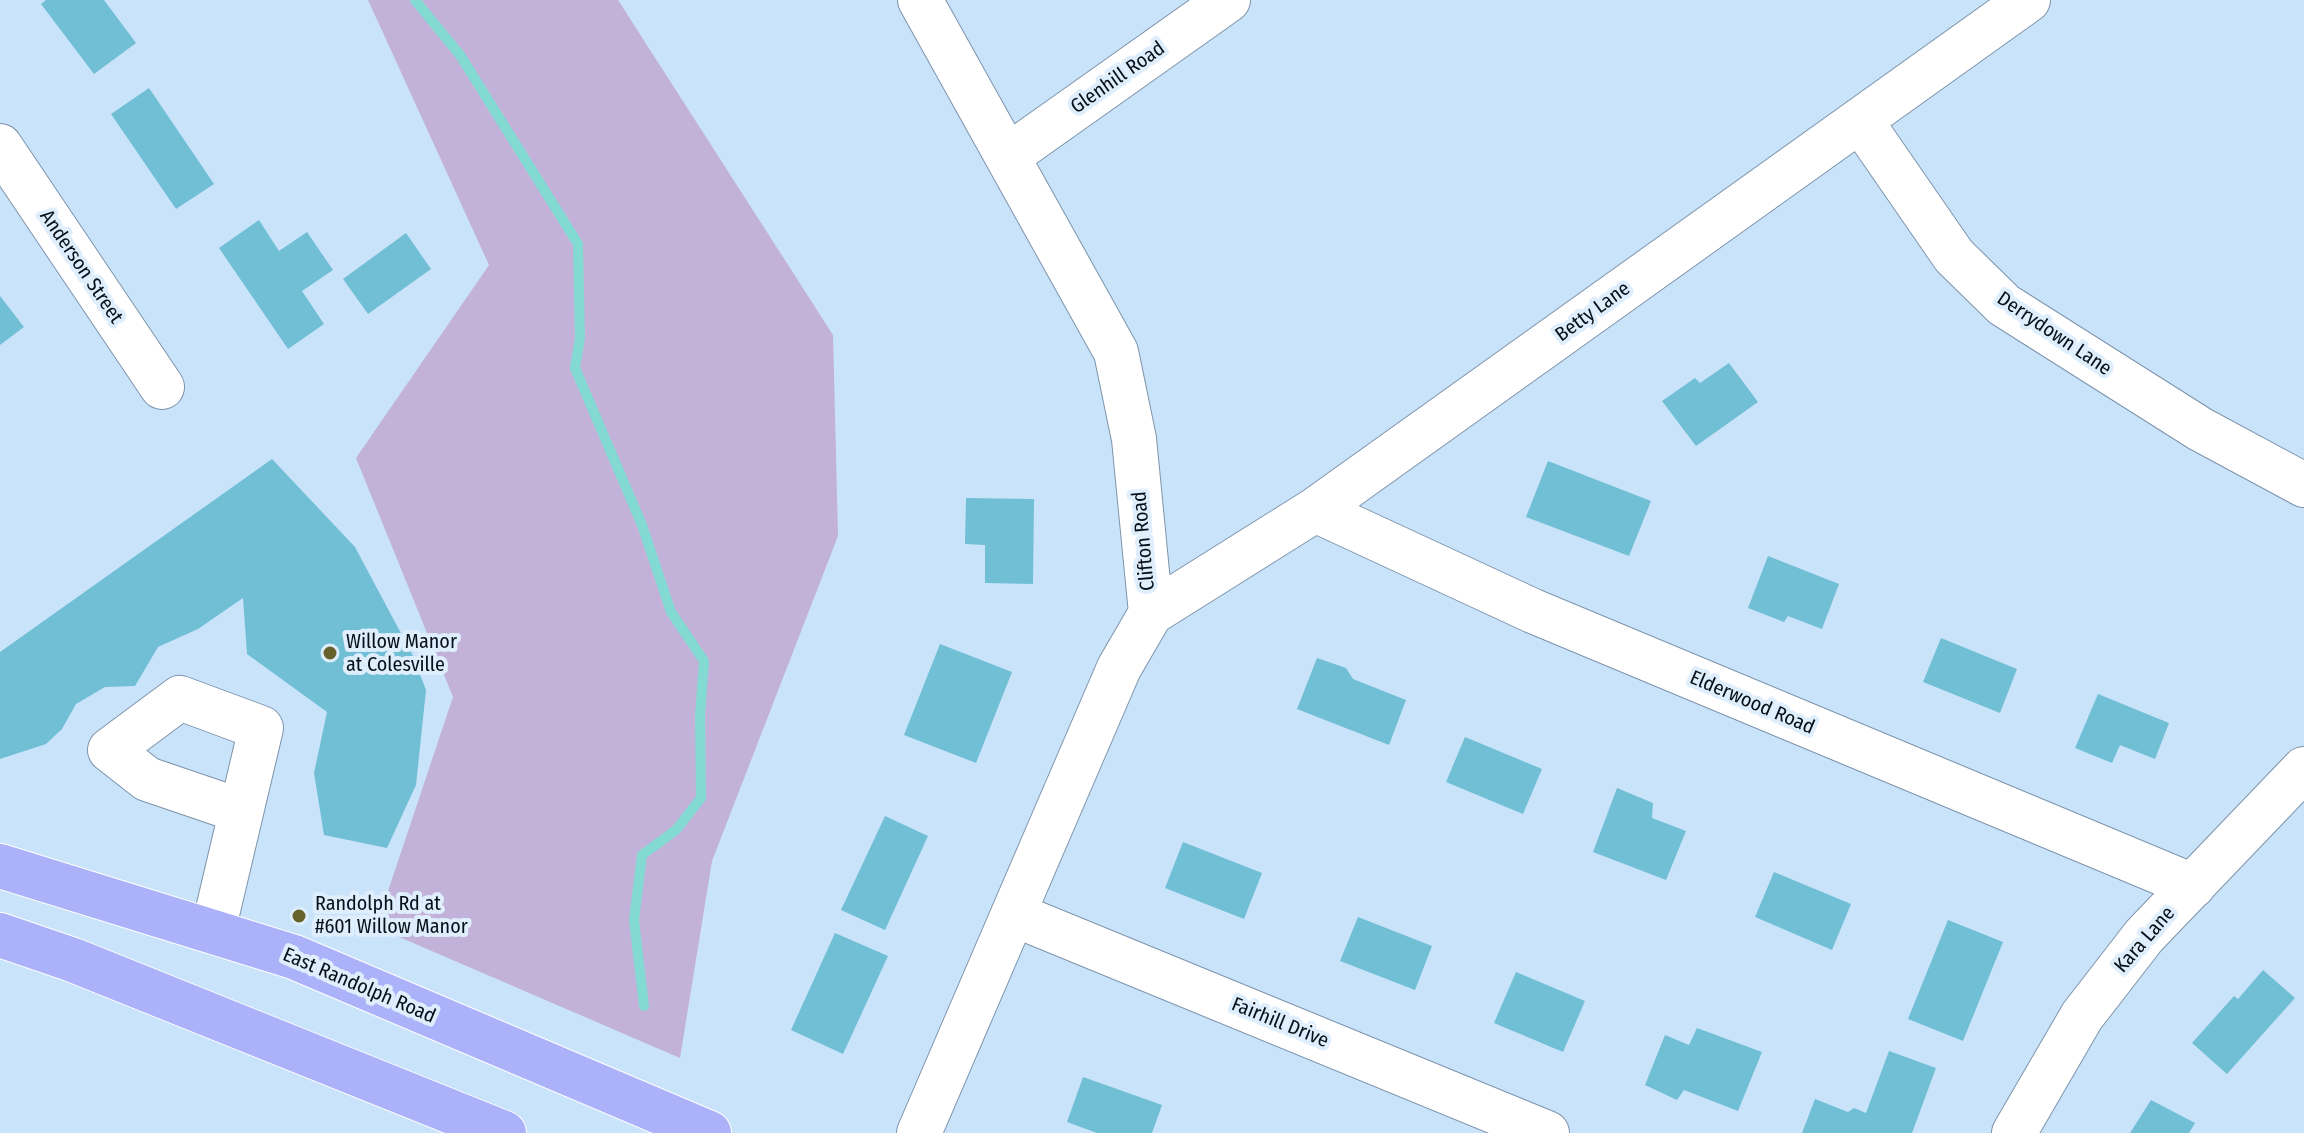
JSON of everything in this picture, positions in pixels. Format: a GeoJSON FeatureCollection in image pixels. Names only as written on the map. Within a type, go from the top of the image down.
{"type":"FeatureCollection","features":[{"type":"Feature","properties":{"kind":"main road","name":"East Randolph Road"},"geometry":{"type":"LineString","coordinates":[[0,866],[294,957],[709,1133]]}},
{"type":"Feature","properties":{"kind":"main road"},"geometry":{"type":"LineString","coordinates":[[0,935],[87,966],[504,1133]]}},
{"type":"Feature","properties":{"kind":"street","name":"Clifton Road"},"geometry":{"type":"LineString","coordinates":[[919,1133],[1119,668],[1151,613],[1134,439],[1116,352],[920,0]]}},
{"type":"Feature","properties":{"kind":"street","name":"Glenhill Road"},"geometry":{"type":"LineString","coordinates":[[1008,156],[1228,0]]}},
{"type":"Feature","properties":{"kind":"street","name":"Betty Lane"},"geometry":{"type":"LineString","coordinates":[[1151,613],[1315,510],[2028,0]]}},
{"type":"Feature","properties":{"kind":"street","name":"Derrydown Lane"},"geometry":{"type":"LineString","coordinates":[[1860,120],[1954,256],[2004,305],[2200,429],[2304,485]]}},
{"type":"Feature","properties":{"kind":"street","name":"Anderson Street"},"geometry":{"type":"LineString","coordinates":[[0,146],[162,387]]}},
{"type":"Feature","properties":{"kind":"street","name":"Elderwood Road"},"geometry":{"type":"LineString","coordinates":[[1315,510],[1533,611],[2193,886]]}},
{"type":"Feature","properties":{"kind":"street","name":"Kara Lane"},"geometry":{"type":"LineString","coordinates":[[2014,1133],[2082,1016],[2144,936],[2304,769]]}},
{"type":"Feature","properties":{"kind":"street"},"geometry":{"type":"LineString","coordinates":[[213,931],[241,811]]}},
{"type":"Feature","properties":{"kind":"street","name":"Fairhill Drive"},"geometry":{"type":"LineString","coordinates":[[1013,914],[1547,1133]]}},
{"type":"Feature","properties":{"kind":"shaded area"},"geometry":{"type":"Polygon","coordinates":[[[368,0],[618,0],[833,335],[838,536],[712,861],[680,1058],[376,927],[453,697],[356,458],[489,265],[368,0]]]}},
{"type":"Feature","properties":{"kind":"building"},"geometry":{"type":"Polygon","coordinates":[[[46,0],[104,0],[136,43],[94,74],[41,4],[46,0]]]}},
{"type":"Feature","properties":{"kind":"building"},"geometry":{"type":"Polygon","coordinates":[[[149,88],[214,184],[176,209],[111,114],[149,88]]]}},
{"type":"Feature","properties":{"kind":"building"},"geometry":{"type":"Polygon","coordinates":[[[259,220],[279,251],[307,232],[333,270],[302,291],[324,324],[288,349],[219,248],[259,220]]]}},
{"type":"Feature","properties":{"kind":"building"},"geometry":{"type":"Polygon","coordinates":[[[406,233],[431,269],[368,314],[343,279],[406,233]]]}},
{"type":"Feature","properties":{"kind":"building"},"geometry":{"type":"Polygon","coordinates":[[[0,296],[24,327],[0,345],[0,296]]]}},
{"type":"Feature","properties":{"kind":"building"},"geometry":{"type":"Polygon","coordinates":[[[1729,363],[1758,402],[1696,446],[1662,401],[1695,378],[1700,383],[1729,363]]]}},
{"type":"Feature","properties":{"kind":"building","name":"Willow Manor at Colesville"},"geometry":{"type":"Polygon","coordinates":[[[272,459],[355,547],[412,654],[426,690],[416,785],[387,848],[324,835],[314,773],[327,712],[247,654],[243,598],[198,629],[158,647],[135,686],[105,687],[76,704],[62,729],[46,744],[0,759],[0,652],[272,459]]]}},
{"type":"Feature","properties":{"kind":"building"},"geometry":{"type":"Polygon","coordinates":[[[1548,461],[1651,501],[1629,556],[1526,517],[1548,461]]]}},
{"type":"Feature","properties":{"kind":"building"},"geometry":{"type":"Polygon","coordinates":[[[966,498],[1034,499],[1033,584],[985,583],[985,545],[965,544],[966,498]]]}},
{"type":"Feature","properties":{"kind":"building"},"geometry":{"type":"Polygon","coordinates":[[[1768,556],[1839,584],[1822,629],[1788,616],[1784,622],[1748,608],[1768,556]]]}},
{"type":"Feature","properties":{"kind":"building"},"geometry":{"type":"Polygon","coordinates":[[[1941,638],[2017,669],[2000,713],[1923,682],[1941,638]]]}},
{"type":"Feature","properties":{"kind":"building"},"geometry":{"type":"Polygon","coordinates":[[[940,644],[1012,672],[976,763],[904,735],[940,644]]]}},
{"type":"Feature","properties":{"kind":"building"},"geometry":{"type":"Polygon","coordinates":[[[1317,658],[1346,668],[1353,679],[1406,700],[1389,745],[1297,709],[1317,658]]]}},
{"type":"Feature","properties":{"kind":"building"},"geometry":{"type":"Polygon","coordinates":[[[2098,694],[2169,723],[2155,759],[2120,745],[2112,763],[2075,748],[2098,694]]]}},
{"type":"Feature","properties":{"kind":"building"},"geometry":{"type":"Polygon","coordinates":[[[1465,737],[1542,769],[1523,814],[1446,782],[1465,737]]]}},
{"type":"Feature","properties":{"kind":"building"},"geometry":{"type":"Polygon","coordinates":[[[1617,788],[1653,803],[1652,818],[1686,831],[1666,880],[1593,852],[1617,788]]]}},
{"type":"Feature","properties":{"kind":"building"},"geometry":{"type":"Polygon","coordinates":[[[885,816],[928,836],[885,930],[841,910],[885,816]]]}},
{"type":"Feature","properties":{"kind":"building"},"geometry":{"type":"Polygon","coordinates":[[[1183,842],[1262,873],[1244,919],[1165,888],[1183,842]]]}},
{"type":"Feature","properties":{"kind":"building"},"geometry":{"type":"Polygon","coordinates":[[[1774,872],[1851,904],[1832,950],[1755,917],[1774,872]]]}},
{"type":"Feature","properties":{"kind":"building"},"geometry":{"type":"Polygon","coordinates":[[[1358,917],[1432,946],[1415,990],[1340,961],[1358,917]]]}},
{"type":"Feature","properties":{"kind":"building"},"geometry":{"type":"Polygon","coordinates":[[[1948,920],[2003,942],[1963,1041],[1908,1019],[1948,920]]]}},
{"type":"Feature","properties":{"kind":"building"},"geometry":{"type":"Polygon","coordinates":[[[835,933],[888,956],[843,1054],[791,1030],[835,933]]]}},
{"type":"Feature","properties":{"kind":"building"},"geometry":{"type":"Polygon","coordinates":[[[2263,970],[2295,998],[2227,1074],[2192,1043],[2234,996],[2238,999],[2263,970]]]}},
{"type":"Feature","properties":{"kind":"building"},"geometry":{"type":"Polygon","coordinates":[[[1516,972],[1585,1001],[1563,1052],[1494,1023],[1516,972]]]}},
{"type":"Feature","properties":{"kind":"building"},"geometry":{"type":"Polygon","coordinates":[[[1697,1028],[1762,1052],[1738,1111],[1684,1090],[1677,1100],[1645,1085],[1665,1035],[1689,1045],[1697,1028]]]}},
{"type":"Feature","properties":{"kind":"building"},"geometry":{"type":"Polygon","coordinates":[[[1889,1051],[1936,1068],[1912,1133],[1802,1133],[1815,1099],[1848,1112],[1854,1108],[1866,1113],[1889,1051]]]}},
{"type":"Feature","properties":{"kind":"building"},"geometry":{"type":"Polygon","coordinates":[[[1083,1077],[1162,1105],[1152,1133],[1097,1133],[1067,1122],[1083,1077]]]}},
{"type":"Feature","properties":{"kind":"building"},"geometry":{"type":"Polygon","coordinates":[[[2151,1100],[2195,1123],[2189,1133],[2130,1133],[2151,1100]]]}},
{"type":"Feature","properties":{"kind":"waterway"},"geometry":{"type":"LineString","coordinates":[[415,0],[460,55],[578,244],[580,338],[575,368],[642,525],[671,612],[704,661],[700,716],[701,798],[676,830],[642,855],[634,920],[644,1006]]}},
{"type":"Feature","properties":{"kind":"place","name":"Willow Manor at Colesville"},"geometry":{"type":"Point","coordinates":[330,653]}},
{"type":"Feature","properties":{"kind":"place","name":"Randolph Rd at #601 Willow Manor"},"geometry":{"type":"Point","coordinates":[299,916]}}]}
